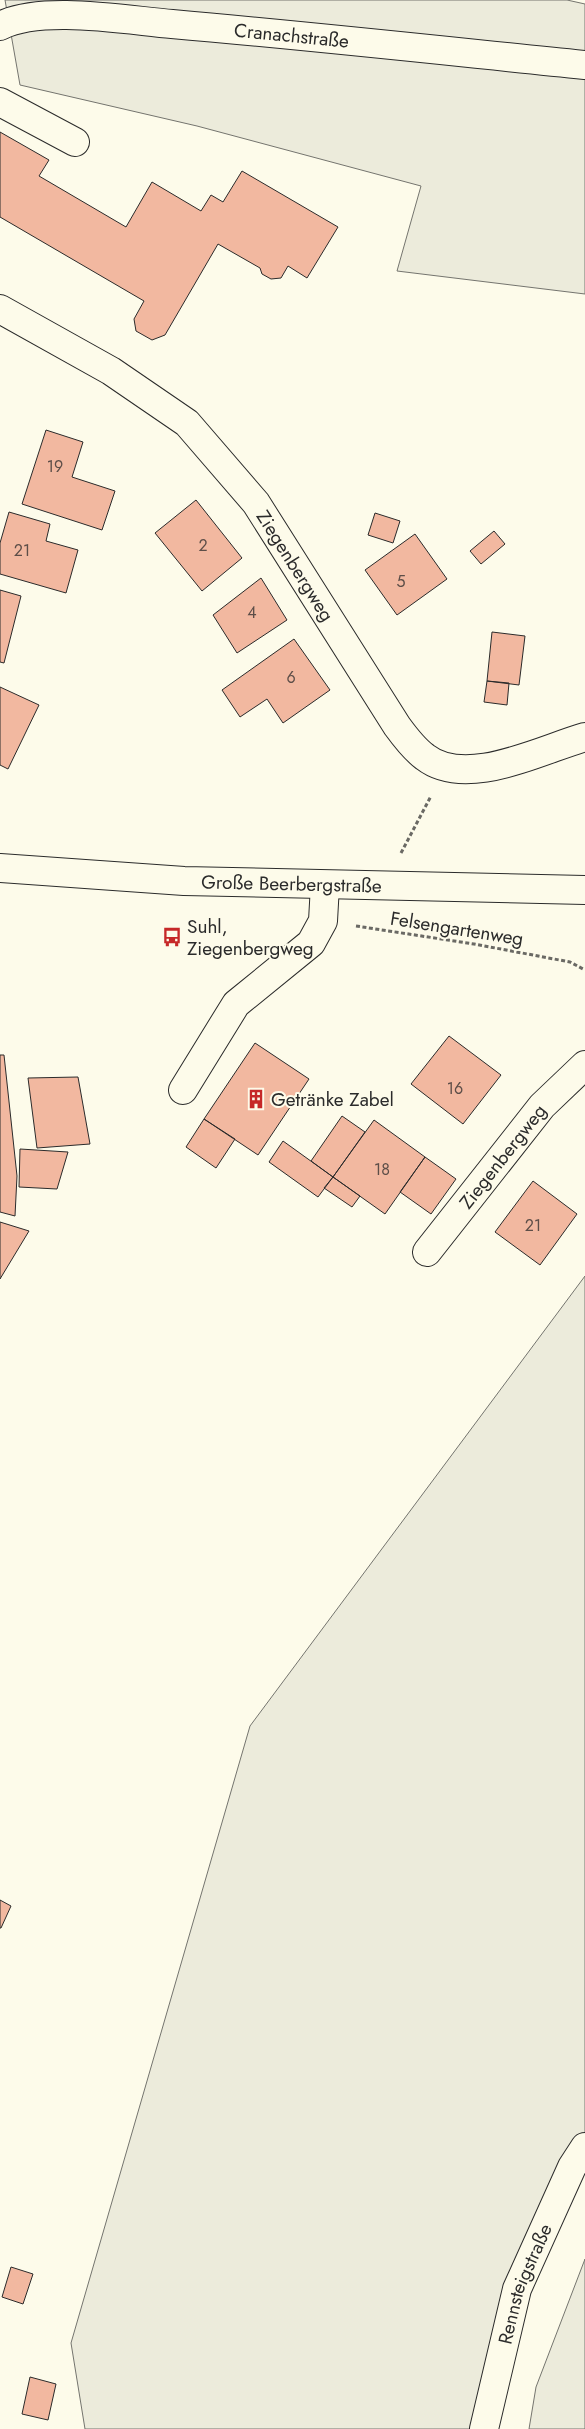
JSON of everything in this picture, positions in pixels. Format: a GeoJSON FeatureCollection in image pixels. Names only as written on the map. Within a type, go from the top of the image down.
{"type":"FeatureCollection","features":[{"type":"Feature","properties":{"kind":"street","name":"Cranachstraße"},"geometry":{"type":"LineString","coordinates":[[0,26],[13,19],[61,15],[212,28],[585,66]]}},
{"type":"Feature","properties":{"kind":"street"},"geometry":{"type":"LineString","coordinates":[[0,102],[75,142]]}},
{"type":"Feature","properties":{"kind":"street","name":"Ziegenbergweg"},"geometry":{"type":"LineString","coordinates":[[0,309],[111,371],[187,422],[256,503],[396,726],[425,758],[446,767],[468,771],[493,768],[585,738]]}},
{"type":"Feature","properties":{"kind":"street","name":"Große Beerbergstraße"},"geometry":{"type":"LineString","coordinates":[[0,868],[184,881],[585,890]]}},
{"type":"Feature","properties":{"kind":"street"},"geometry":{"type":"LineString","coordinates":[[183,1090],[236,1004],[311,943],[323,921],[325,885]]}},
{"type":"Feature","properties":{"kind":"street","name":"Ziegenbergweg"},"geometry":{"type":"LineString","coordinates":[[427,1252],[542,1106],[585,1066]]}},
{"type":"Feature","properties":{"kind":"street","name":"Rennsteigstraße"},"geometry":{"type":"LineString","coordinates":[[484,2429],[517,2289],[572,2167],[585,2147]]}},
{"type":"Feature","properties":{"kind":"path"},"geometry":{"type":"LineString","coordinates":[[383,886],[446,767]]}},
{"type":"Feature","properties":{"kind":"path","name":"Felsengartenweg"},"geometry":{"type":"LineString","coordinates":[[323,921],[474,944],[570,962],[585,970]]}},
{"type":"Feature","properties":{"kind":"shaded area"},"geometry":{"type":"Polygon","coordinates":[[[5,0],[567,0],[585,4],[585,294],[397,271],[421,186],[197,126],[20,85],[5,0]]]}},
{"type":"Feature","properties":{"kind":"shaded area"},"geometry":{"type":"Polygon","coordinates":[[[585,1276],[585,2147],[572,2167],[484,2429],[85,2429],[71,2343],[250,1726],[585,1276]]]}},
{"type":"Feature","properties":{"kind":"shaded area"},"geometry":{"type":"Polygon","coordinates":[[[585,2259],[585,2429],[529,2429],[536,2387],[585,2259]]]}},
{"type":"Feature","properties":{"kind":"building"},"geometry":{"type":"Polygon","coordinates":[[[0,132],[49,160],[39,176],[126,227],[152,182],[201,211],[211,195],[223,202],[242,171],[338,227],[307,278],[288,266],[281,278],[271,279],[262,274],[260,268],[218,244],[165,335],[152,340],[136,331],[134,319],[144,301],[0,217],[0,132]]]}},
{"type":"Feature","properties":{"kind":"building"},"geometry":{"type":"Polygon","coordinates":[[[46,430],[83,442],[72,477],[115,491],[102,530],[22,504],[46,430]]]}},
{"type":"Feature","properties":{"kind":"building"},"geometry":{"type":"Polygon","coordinates":[[[196,500],[242,558],[202,591],[155,533],[196,500]]]}},
{"type":"Feature","properties":{"kind":"building"},"geometry":{"type":"Polygon","coordinates":[[[9,512],[50,524],[46,541],[78,550],[66,593],[0,574],[0,543],[9,512]]]}},
{"type":"Feature","properties":{"kind":"building"},"geometry":{"type":"Polygon","coordinates":[[[375,513],[400,521],[393,543],[368,535],[375,513]]]}},
{"type":"Feature","properties":{"kind":"building"},"geometry":{"type":"Polygon","coordinates":[[[494,531],[505,544],[481,564],[470,551],[494,531]]]}},
{"type":"Feature","properties":{"kind":"building"},"geometry":{"type":"Polygon","coordinates":[[[415,534],[447,579],[397,615],[365,570],[415,534]]]}},
{"type":"Feature","properties":{"kind":"building"},"geometry":{"type":"Polygon","coordinates":[[[261,578],[287,620],[237,653],[213,615],[261,578]]]}},
{"type":"Feature","properties":{"kind":"building"},"geometry":{"type":"Polygon","coordinates":[[[0,590],[21,596],[4,663],[0,662],[0,590]]]}},
{"type":"Feature","properties":{"kind":"building"},"geometry":{"type":"Polygon","coordinates":[[[492,632],[525,636],[519,685],[487,681],[492,632]]]}},
{"type":"Feature","properties":{"kind":"building"},"geometry":{"type":"Polygon","coordinates":[[[294,639],[330,690],[283,723],[267,699],[240,717],[222,690],[294,639]]]}},
{"type":"Feature","properties":{"kind":"building"},"geometry":{"type":"Polygon","coordinates":[[[487,681],[509,683],[507,705],[484,702],[487,681]]]}},
{"type":"Feature","properties":{"kind":"building"},"geometry":{"type":"Polygon","coordinates":[[[0,687],[39,705],[8,769],[0,765],[0,687]]]}},
{"type":"Feature","properties":{"kind":"building"},"geometry":{"type":"Polygon","coordinates":[[[449,1036],[501,1075],[463,1124],[411,1084],[449,1036]]]}},
{"type":"Feature","properties":{"kind":"building","name":"Getränke Zabel"},"geometry":{"type":"Polygon","coordinates":[[[255,1043],[309,1079],[258,1155],[204,1119],[255,1043]]]}},
{"type":"Feature","properties":{"kind":"building"},"geometry":{"type":"Polygon","coordinates":[[[0,1055],[4,1055],[17,1176],[15,1216],[0,1212],[0,1055]]]}},
{"type":"Feature","properties":{"kind":"building"},"geometry":{"type":"Polygon","coordinates":[[[78,1077],[90,1144],[37,1148],[28,1078],[78,1077]]]}},
{"type":"Feature","properties":{"kind":"building"},"geometry":{"type":"Polygon","coordinates":[[[342,1116],[365,1132],[333,1177],[311,1161],[342,1116]]]}},
{"type":"Feature","properties":{"kind":"building"},"geometry":{"type":"Polygon","coordinates":[[[204,1119],[235,1139],[216,1168],[186,1147],[204,1119]]]}},
{"type":"Feature","properties":{"kind":"building"},"geometry":{"type":"Polygon","coordinates":[[[374,1120],[425,1157],[385,1214],[333,1177],[374,1120]]]}},
{"type":"Feature","properties":{"kind":"building"},"geometry":{"type":"Polygon","coordinates":[[[283,1141],[333,1177],[318,1197],[269,1162],[283,1141]]]}},
{"type":"Feature","properties":{"kind":"building"},"geometry":{"type":"Polygon","coordinates":[[[20,1149],[68,1152],[57,1189],[19,1187],[20,1149]]]}},
{"type":"Feature","properties":{"kind":"building"},"geometry":{"type":"Polygon","coordinates":[[[425,1157],[456,1179],[431,1214],[400,1192],[425,1157]]]}},
{"type":"Feature","properties":{"kind":"building"},"geometry":{"type":"Polygon","coordinates":[[[333,1177],[360,1196],[352,1207],[324,1188],[333,1177]]]}},
{"type":"Feature","properties":{"kind":"building"},"geometry":{"type":"Polygon","coordinates":[[[533,1181],[577,1214],[540,1265],[495,1232],[533,1181]]]}},
{"type":"Feature","properties":{"kind":"building"},"geometry":{"type":"Polygon","coordinates":[[[0,1222],[29,1231],[0,1279],[0,1222]]]}},
{"type":"Feature","properties":{"kind":"building"},"geometry":{"type":"Polygon","coordinates":[[[0,1900],[11,1906],[1,1928],[0,1928],[0,1900]]]}},
{"type":"Feature","properties":{"kind":"building"},"geometry":{"type":"Polygon","coordinates":[[[11,2267],[33,2274],[23,2304],[2,2297],[11,2267]]]}},
{"type":"Feature","properties":{"kind":"building"},"geometry":{"type":"Polygon","coordinates":[[[30,2377],[56,2384],[48,2420],[22,2414],[30,2377]]]}},
{"type":"Feature","properties":{"kind":"place","name":"Suhl, Ziegenbergweg"},"geometry":{"type":"Point","coordinates":[172,937]}},
{"type":"Feature","properties":{"kind":"place","name":"Getränke Zabel"},"geometry":{"type":"Point","coordinates":[256,1099]}}]}
